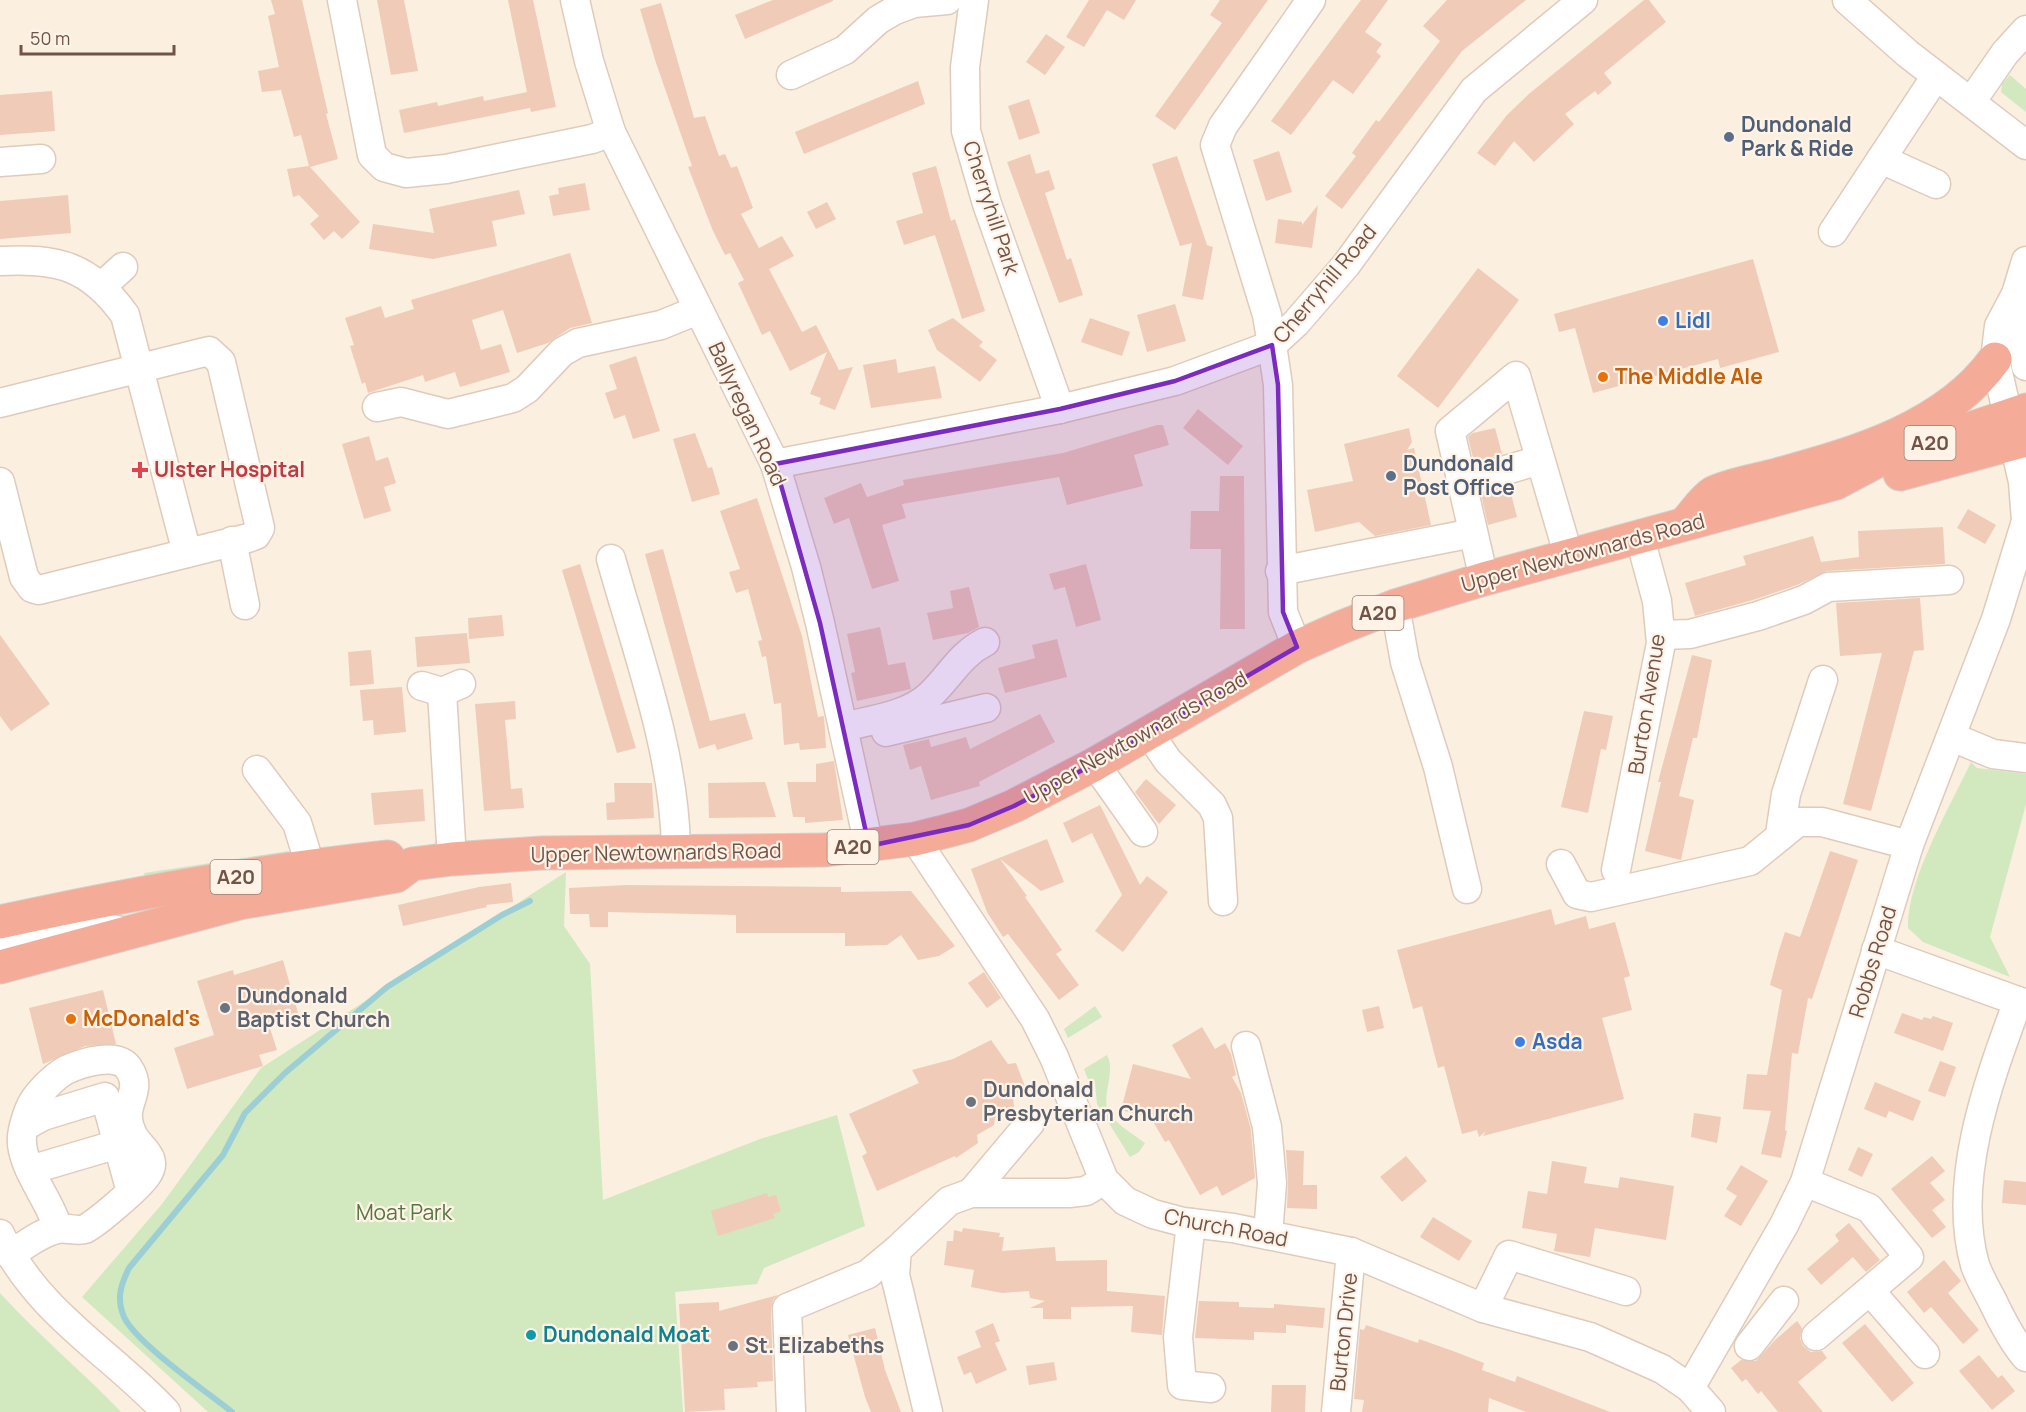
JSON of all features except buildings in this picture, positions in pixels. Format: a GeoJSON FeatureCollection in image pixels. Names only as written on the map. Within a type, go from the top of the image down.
{"type":"FeatureCollection","features":[{"type":"Feature","properties":{"kind":"highway"},"geometry":{"type":"LineString","coordinates":[[1684,525],[1713,493],[1847,455],[1915,427],[1963,391],[1985,372],[1995,358]]}},
{"type":"Feature","properties":{"kind":"highway","name":"Upper Newtownards Road"},"geometry":{"type":"LineString","coordinates":[[0,922],[112,898],[310,865],[391,856],[412,864],[452,859],[676,850],[813,850],[869,846],[915,839],[981,820],[1095,764],[1297,647],[1395,606],[1484,579],[1836,483],[1883,458],[2018,428]]}},
{"type":"Feature","properties":{"kind":"highway","name":"Upper Newtownards Road"},"geometry":{"type":"LineString","coordinates":[[0,967],[239,903],[396,876],[412,864]]}},
{"type":"Feature","properties":{"kind":"street"},"geometry":{"type":"LineString","coordinates":[[342,0],[372,155],[384,167],[406,173],[446,169],[592,139],[611,132]]}},
{"type":"Feature","properties":{"kind":"street","name":"Ballyregan Road"},"geometry":{"type":"LineString","coordinates":[[575,0],[589,61],[611,132],[775,464],[807,567],[869,846]]}},
{"type":"Feature","properties":{"kind":"street"},"geometry":{"type":"LineString","coordinates":[[791,75],[845,50],[878,20],[895,10],[915,3],[946,0]]}},
{"type":"Feature","properties":{"kind":"street","name":"Cherryhill Park"},"geometry":{"type":"LineString","coordinates":[[974,0],[965,68],[966,131],[987,204],[1060,409]]}},
{"type":"Feature","properties":{"kind":"street"},"geometry":{"type":"LineString","coordinates":[[775,464],[1060,409],[1175,381],[1272,345],[1267,315],[1215,145],[1223,126],[1311,0]]}},
{"type":"Feature","properties":{"kind":"street","name":"Cherryhill Road"},"geometry":{"type":"LineString","coordinates":[[1297,647],[1282,612],[1278,385],[1272,345],[1296,323],[1346,265],[1474,90],[1583,0]]}},
{"type":"Feature","properties":{"kind":"street"},"geometry":{"type":"LineString","coordinates":[[1847,0],[1936,76],[2026,145]]}},
{"type":"Feature","properties":{"kind":"street"},"geometry":{"type":"LineString","coordinates":[[1971,102],[2005,53],[2026,30]]}},
{"type":"Feature","properties":{"kind":"street"},"geometry":{"type":"LineString","coordinates":[[1833,232],[1936,76]]}},
{"type":"Feature","properties":{"kind":"street"},"geometry":{"type":"LineString","coordinates":[[0,162],[41,159]]}},
{"type":"Feature","properties":{"kind":"street"},"geometry":{"type":"LineString","coordinates":[[1881,159],[1936,184]]}},
{"type":"Feature","properties":{"kind":"street"},"geometry":{"type":"LineString","coordinates":[[0,261],[40,259],[60,264],[101,287],[126,315],[187,552]]}},
{"type":"Feature","properties":{"kind":"street"},"geometry":{"type":"LineString","coordinates":[[2026,261],[2016,294],[2026,366]]}},
{"type":"Feature","properties":{"kind":"street"},"geometry":{"type":"LineString","coordinates":[[101,287],[123,267]]}},
{"type":"Feature","properties":{"kind":"street","name":"Robbs Road"},"geometry":{"type":"LineString","coordinates":[[1690,1388],[1784,1225],[1805,1182],[1909,845],[1996,620],[2026,521],[2018,428],[1995,358],[1999,326],[2016,294]]}},
{"type":"Feature","properties":{"kind":"street"},"geometry":{"type":"LineString","coordinates":[[377,407],[401,402],[448,414],[513,398],[527,389],[562,352],[578,344],[661,325],[698,310]]}},
{"type":"Feature","properties":{"kind":"street"},"geometry":{"type":"LineString","coordinates":[[0,403],[201,351],[215,354],[220,362],[260,522],[256,535],[39,590],[32,588],[24,577],[0,482]]}},
{"type":"Feature","properties":{"kind":"street"},"geometry":{"type":"LineString","coordinates":[[1484,579],[1450,431],[1516,376],[1569,557]]}},
{"type":"Feature","properties":{"kind":"street"},"geometry":{"type":"LineString","coordinates":[[1461,483],[1540,460]]}},
{"type":"Feature","properties":{"kind":"street"},"geometry":{"type":"LineString","coordinates":[[1280,572],[1473,533]]}},
{"type":"Feature","properties":{"kind":"street","name":"Burton Avenue"},"geometry":{"type":"LineString","coordinates":[[1616,870],[1662,635],[1640,538]]}},
{"type":"Feature","properties":{"kind":"street"},"geometry":{"type":"LineString","coordinates":[[232,541],[245,605]]}},
{"type":"Feature","properties":{"kind":"street"},"geometry":{"type":"LineString","coordinates":[[611,559],[664,751],[676,850]]}},
{"type":"Feature","properties":{"kind":"street"},"geometry":{"type":"LineString","coordinates":[[1662,635],[1690,634],[1758,616],[1804,600],[1828,587],[1949,580]]}},
{"type":"Feature","properties":{"kind":"street"},"geometry":{"type":"LineString","coordinates":[[1395,606],[1408,674],[1438,767],[1467,890]]}},
{"type":"Feature","properties":{"kind":"street"},"geometry":{"type":"LineString","coordinates":[[845,735],[902,712],[927,698],[967,651],[985,642]]}},
{"type":"Feature","properties":{"kind":"street"},"geometry":{"type":"LineString","coordinates":[[1780,834],[1786,794],[1823,680]]}},
{"type":"Feature","properties":{"kind":"street"},"geometry":{"type":"LineString","coordinates":[[442,687],[452,859]]}},
{"type":"Feature","properties":{"kind":"street"},"geometry":{"type":"LineString","coordinates":[[845,735],[987,708]]}},
{"type":"Feature","properties":{"kind":"street"},"geometry":{"type":"LineString","coordinates":[[1149,733],[1168,761],[1197,787],[1212,805],[1218,818],[1223,901]]}},
{"type":"Feature","properties":{"kind":"street"},"geometry":{"type":"LineString","coordinates":[[1952,737],[1993,754],[2026,758]]}},
{"type":"Feature","properties":{"kind":"street"},"geometry":{"type":"LineString","coordinates":[[1095,764],[1143,832]]}},
{"type":"Feature","properties":{"kind":"street"},"geometry":{"type":"LineString","coordinates":[[257,770],[297,823],[310,865]]}},
{"type":"Feature","properties":{"kind":"street"},"geometry":{"type":"LineString","coordinates":[[1561,864],[1576,894],[1591,897],[1750,861],[1780,834],[1798,822],[1822,822],[1909,845]]}},
{"type":"Feature","properties":{"kind":"street","name":"Church Road"},"geometry":{"type":"LineString","coordinates":[[915,839],[941,883],[1035,1019],[1054,1057],[1104,1180],[1125,1201],[1153,1214],[1191,1223],[1268,1235],[1352,1252],[1483,1308],[1590,1337],[1662,1369],[1690,1388],[1711,1412]]}},
{"type":"Feature","properties":{"kind":"street"},"geometry":{"type":"LineString","coordinates":[[0,946],[93,925],[125,932]]}},
{"type":"Feature","properties":{"kind":"street"},"geometry":{"type":"LineString","coordinates":[[0,982],[71,962],[91,942]]}},
{"type":"Feature","properties":{"kind":"street"},"geometry":{"type":"LineString","coordinates":[[1876,950],[2022,1002],[1995,1070],[1971,1154],[1968,1211],[1975,1265],[2002,1320],[2026,1357]]}},
{"type":"Feature","properties":{"kind":"street"},"geometry":{"type":"LineString","coordinates":[[1246,1046],[1267,1127],[1272,1183],[1268,1235]]}},
{"type":"Feature","properties":{"kind":"street"},"geometry":{"type":"LineString","coordinates":[[58,1229],[30,1170],[21,1138],[33,1102],[67,1070],[108,1059],[128,1066],[135,1080],[134,1093],[126,1110],[132,1134],[148,1151],[151,1164],[148,1174],[131,1192],[84,1229],[58,1229],[5,1245],[49,1305],[79,1335],[166,1412]]}},
{"type":"Feature","properties":{"kind":"street"},"geometry":{"type":"LineString","coordinates":[[25,1126],[43,1116],[105,1097],[131,1192]]}},
{"type":"Feature","properties":{"kind":"street"},"geometry":{"type":"LineString","coordinates":[[971,1192],[1030,1124]]}},
{"type":"Feature","properties":{"kind":"street"},"geometry":{"type":"LineString","coordinates":[[30,1170],[118,1144]]}},
{"type":"Feature","properties":{"kind":"street"},"geometry":{"type":"LineString","coordinates":[[791,1412],[787,1308],[868,1274],[949,1201],[971,1192],[1070,1193],[1086,1191],[1104,1180]]}},
{"type":"Feature","properties":{"kind":"street"},"geometry":{"type":"LineString","coordinates":[[1805,1182],[1869,1208],[1909,1257],[1816,1336]]}},
{"type":"Feature","properties":{"kind":"street"},"geometry":{"type":"LineString","coordinates":[[1191,1223],[1178,1337],[1182,1385],[1211,1388]]}},
{"type":"Feature","properties":{"kind":"street"},"geometry":{"type":"LineString","coordinates":[[897,1250],[895,1275],[928,1412]]}},
{"type":"Feature","properties":{"kind":"street","name":"Burton Drive"},"geometry":{"type":"LineString","coordinates":[[1336,1412],[1352,1252]]}},
{"type":"Feature","properties":{"kind":"street"},"geometry":{"type":"LineString","coordinates":[[1483,1308],[1509,1255],[1626,1291]]}},
{"type":"Feature","properties":{"kind":"street"},"geometry":{"type":"LineString","coordinates":[[1870,1291],[1925,1354]]}},
{"type":"Feature","properties":{"kind":"street"},"geometry":{"type":"LineString","coordinates":[[1739,1302],[1758,1313],[1775,1312],[1749,1346]]}},
{"type":"Feature","properties":{"kind":"highlighted area"},"geometry":{"type":"Polygon","coordinates":[[[1272,345],[1278,385],[1283,612],[1297,647],[1113,754],[1014,806],[969,825],[869,846],[820,623],[775,464],[1060,409],[1175,381],[1272,345]]]}},
{"type":"Feature","properties":{"kind":"green space"},"geometry":{"type":"Polygon","coordinates":[[[2010,75],[2026,89],[2026,112],[2001,92],[2002,84],[2010,75]]]}},
{"type":"Feature","properties":{"kind":"green space"},"geometry":{"type":"Polygon","coordinates":[[[1971,762],[1977,768],[2026,774],[2026,804],[1990,937],[2010,977],[1923,942],[1908,928],[1914,888],[1922,866],[1971,762]]]}},
{"type":"Feature","properties":{"kind":"green space"},"geometry":{"type":"Polygon","coordinates":[[[289,851],[281,857],[146,881],[144,873],[289,851]]]}},
{"type":"Feature","properties":{"kind":"green space","name":"Moat Park"},"geometry":{"type":"Polygon","coordinates":[[[566,872],[564,926],[590,964],[603,1200],[760,1139],[837,1115],[865,1226],[764,1268],[757,1284],[675,1292],[683,1412],[208,1412],[82,1297],[162,1204],[261,1068],[566,872]]]}},
{"type":"Feature","properties":{"kind":"green space"},"geometry":{"type":"Polygon","coordinates":[[[1095,1006],[1102,1017],[1068,1038],[1064,1029],[1095,1006]]]}},
{"type":"Feature","properties":{"kind":"green space"},"geometry":{"type":"Polygon","coordinates":[[[1107,1055],[1110,1062],[1106,1102],[1108,1110],[1118,1123],[1145,1143],[1139,1152],[1130,1157],[1097,1104],[1095,1082],[1089,1082],[1084,1069],[1107,1055]]]}},
{"type":"Feature","properties":{"kind":"green space"},"geometry":{"type":"Polygon","coordinates":[[[0,1293],[29,1324],[121,1412],[0,1412],[0,1293]]]}},
{"type":"Feature","properties":{"kind":"waterway"},"geometry":{"type":"LineString","coordinates":[[232,1412],[157,1353],[131,1328],[120,1304],[122,1286],[129,1268],[223,1155],[245,1113],[285,1073],[387,987],[502,915],[530,901]]}},
{"type":"Feature","properties":{"kind":"place","name":"Dundonald Park & Ride"},"geometry":{"type":"Point","coordinates":[1729,137]}},
{"type":"Feature","properties":{"kind":"place","name":"Lidl"},"geometry":{"type":"Point","coordinates":[1663,321]}},
{"type":"Feature","properties":{"kind":"place","name":"The Middle Ale"},"geometry":{"type":"Point","coordinates":[1603,377]}},
{"type":"Feature","properties":{"kind":"place","name":"Ulster Hospital"},"geometry":{"type":"Point","coordinates":[140,470]}},
{"type":"Feature","properties":{"kind":"place","name":"Dundonald Post Office"},"geometry":{"type":"Point","coordinates":[1391,476]}},
{"type":"Feature","properties":{"kind":"place","name":"Dundonald Baptist Church"},"geometry":{"type":"Point","coordinates":[225,1008]}},
{"type":"Feature","properties":{"kind":"place","name":"McDonald's"},"geometry":{"type":"Point","coordinates":[71,1019]}},
{"type":"Feature","properties":{"kind":"place","name":"Asda"},"geometry":{"type":"Point","coordinates":[1520,1042]}},
{"type":"Feature","properties":{"kind":"place","name":"Dundonald Presbyterian Church"},"geometry":{"type":"Point","coordinates":[971,1102]}},
{"type":"Feature","properties":{"kind":"place","name":"Dundonald Moat"},"geometry":{"type":"Point","coordinates":[531,1335]}},
{"type":"Feature","properties":{"kind":"place","name":"St. Elizabeths"},"geometry":{"type":"Point","coordinates":[733,1346]}}]}
